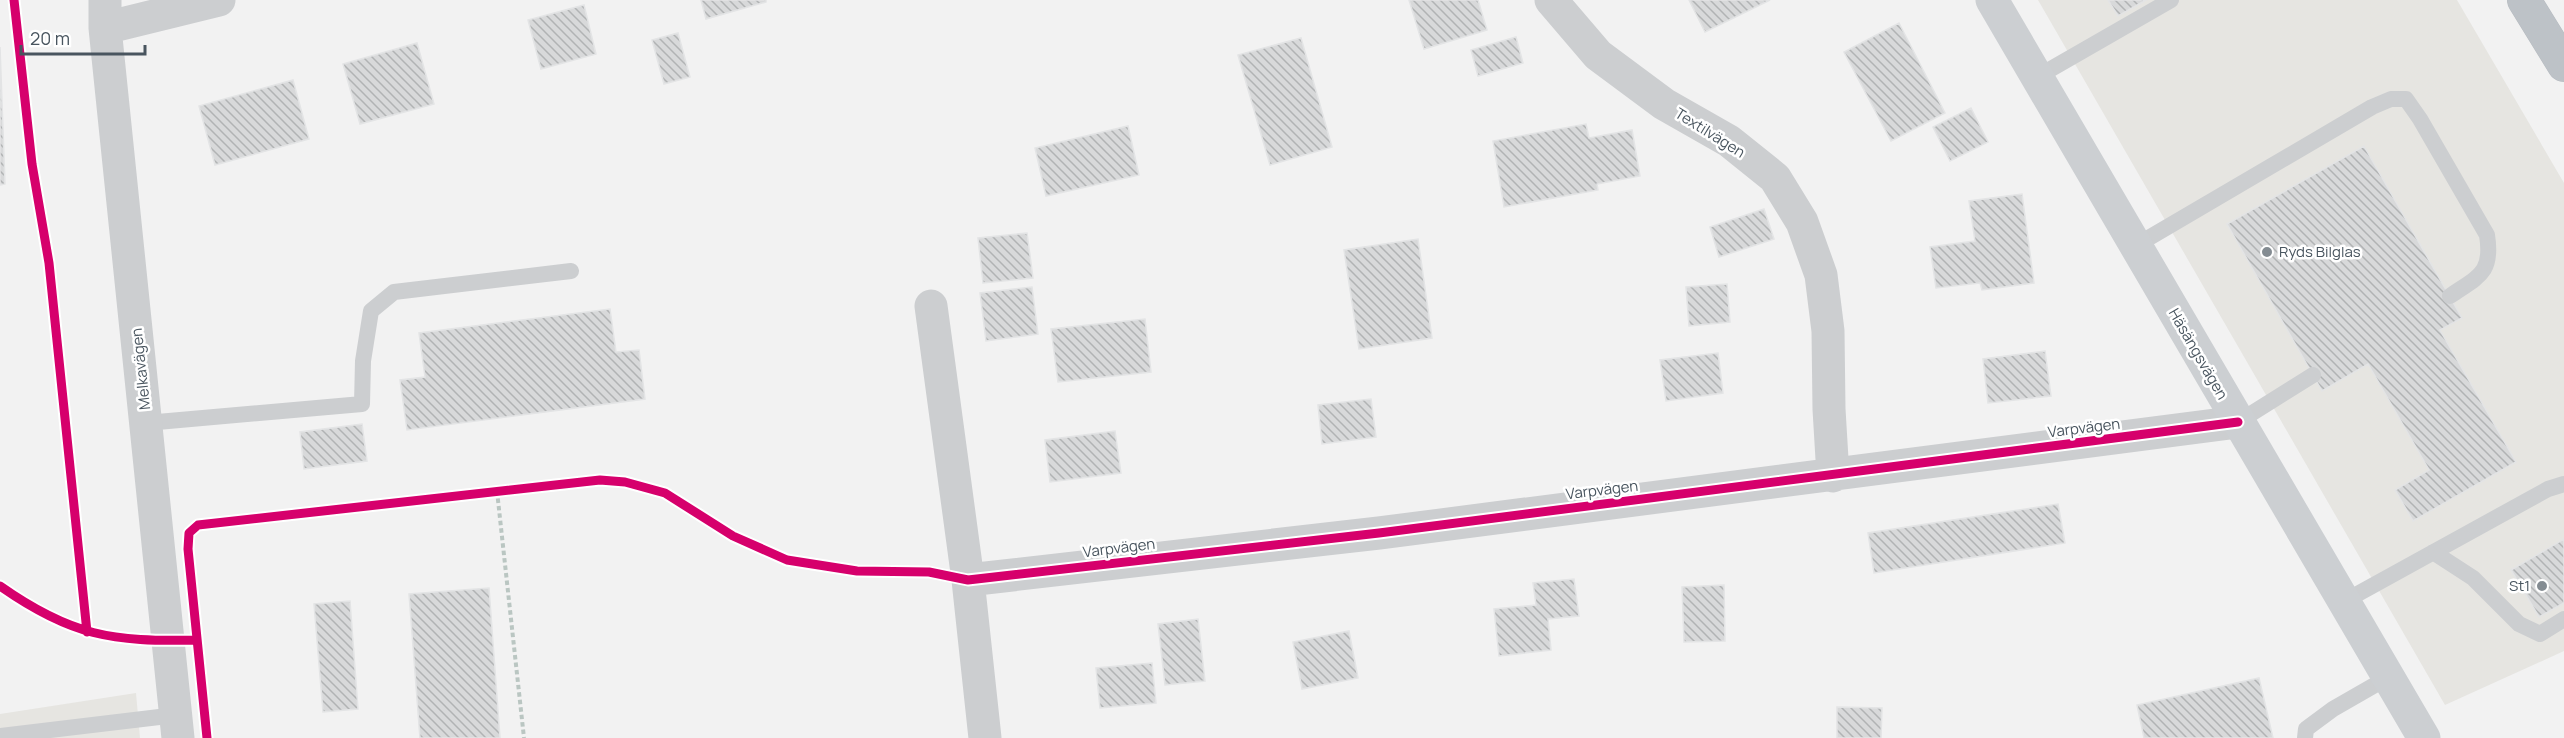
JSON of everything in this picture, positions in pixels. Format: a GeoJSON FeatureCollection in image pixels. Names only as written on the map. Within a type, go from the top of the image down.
{"type":"FeatureCollection","features":[{"type":"Feature","properties":{"kind":"highway"},"geometry":{"type":"LineString","coordinates":[[2524,0],[2564,65]]}},
{"type":"Feature","properties":{"kind":"street"},"geometry":{"type":"LineString","coordinates":[[105,14],[219,0]]}},
{"type":"Feature","properties":{"kind":"street","name":"Textilvägen"},"geometry":{"type":"LineString","coordinates":[[1551,0],[1598,55],[1664,104],[1730,141],[1775,178],[1802,222],[1821,275],[1827,320],[1833,476]]}},
{"type":"Feature","properties":{"kind":"street","name":"Häsängsvägen"},"geometry":{"type":"LineString","coordinates":[[1992,0],[2424,738]]}},
{"type":"Feature","properties":{"kind":"street","name":"Melkavägen"},"geometry":{"type":"LineString","coordinates":[[105,14],[177,726]]}},
{"type":"Feature","properties":{"kind":"street"},"geometry":{"type":"LineString","coordinates":[[931,306],[968,580],[985,738]]}},
{"type":"Feature","properties":{"kind":"street","name":"Varpvägen"},"geometry":{"type":"LineString","coordinates":[[968,580],[1379,533],[2238,422]]}},
{"type":"Feature","properties":{"kind":"lane"},"geometry":{"type":"LineString","coordinates":[[2037,77],[2171,0]]}},
{"type":"Feature","properties":{"kind":"lane"},"geometry":{"type":"LineString","coordinates":[[2135,246],[2372,107],[2391,99],[2406,99],[2421,119],[2487,235],[2490,255],[2484,273],[2450,296]]}},
{"type":"Feature","properties":{"kind":"lane"},"geometry":{"type":"LineString","coordinates":[[146,423],[362,404],[363,361],[371,311],[394,292],[571,271]]}},
{"type":"Feature","properties":{"kind":"lane"},"geometry":{"type":"LineString","coordinates":[[2238,422],[2313,375]]}},
{"type":"Feature","properties":{"kind":"lane"},"geometry":{"type":"LineString","coordinates":[[2343,602],[2548,489],[2564,484]]}},
{"type":"Feature","properties":{"kind":"lane"},"geometry":{"type":"LineString","coordinates":[[2433,552],[2473,578],[2518,624],[2540,634],[2564,619]]}},
{"type":"Feature","properties":{"kind":"lane"},"geometry":{"type":"LineString","coordinates":[[2305,738],[2306,729],[2333,709],[2387,678]]}},
{"type":"Feature","properties":{"kind":"lane"},"geometry":{"type":"LineString","coordinates":[[0,736],[177,726]]}},
{"type":"Feature","properties":{"kind":"path"},"geometry":{"type":"LineString","coordinates":[[485,493],[508,490]]}},
{"type":"Feature","properties":{"kind":"path"},"geometry":{"type":"LineString","coordinates":[[497,491],[524,738]]}},
{"type":"Feature","properties":{"kind":"shaded area"},"geometry":{"type":"Polygon","coordinates":[[[2038,0],[2457,0],[2564,183],[2564,651],[2445,705],[2038,0]]]}},
{"type":"Feature","properties":{"kind":"shaded area"},"geometry":{"type":"Polygon","coordinates":[[[136,693],[140,738],[0,738],[0,714],[136,693]]]}},
{"type":"Feature","properties":{"kind":"building"},"geometry":{"type":"Polygon","coordinates":[[[701,0],[766,0],[766,2],[706,19],[701,0]]]}},
{"type":"Feature","properties":{"kind":"building"},"geometry":{"type":"Polygon","coordinates":[[[1409,0],[1478,0],[1487,30],[1424,49],[1409,0]]]}},
{"type":"Feature","properties":{"kind":"building"},"geometry":{"type":"Polygon","coordinates":[[[1689,0],[1770,0],[1705,32],[1689,0]]]}},
{"type":"Feature","properties":{"kind":"building"},"geometry":{"type":"Polygon","coordinates":[[[2108,0],[2146,0],[2118,16],[2108,0]]]}},
{"type":"Feature","properties":{"kind":"building"},"geometry":{"type":"Polygon","coordinates":[[[584,5],[596,54],[541,69],[528,20],[584,5]]]}},
{"type":"Feature","properties":{"kind":"building"},"geometry":{"type":"Polygon","coordinates":[[[1899,23],[1945,113],[1891,141],[1844,52],[1899,23]]]}},
{"type":"Feature","properties":{"kind":"building"},"geometry":{"type":"Polygon","coordinates":[[[678,33],[690,77],[664,84],[652,40],[678,33]]]}},
{"type":"Feature","properties":{"kind":"building"},"geometry":{"type":"Polygon","coordinates":[[[1516,37],[1523,63],[1478,76],[1471,50],[1516,37]]]}},
{"type":"Feature","properties":{"kind":"building"},"geometry":{"type":"Polygon","coordinates":[[[1301,38],[1332,147],[1270,165],[1238,55],[1301,38]]]}},
{"type":"Feature","properties":{"kind":"building"},"geometry":{"type":"Polygon","coordinates":[[[417,43],[434,104],[360,124],[343,64],[417,43]]]}},
{"type":"Feature","properties":{"kind":"building"},"geometry":{"type":"Polygon","coordinates":[[[0,47],[5,184],[0,185],[0,47]]]}},
{"type":"Feature","properties":{"kind":"building"},"geometry":{"type":"Polygon","coordinates":[[[293,80],[309,139],[215,165],[199,106],[293,80]]]}},
{"type":"Feature","properties":{"kind":"building"},"geometry":{"type":"Polygon","coordinates":[[[1971,108],[1988,142],[1950,161],[1933,127],[1971,108]]]}},
{"type":"Feature","properties":{"kind":"building"},"geometry":{"type":"Polygon","coordinates":[[[1586,124],[1589,138],[1632,130],[1640,176],[1597,184],[1598,190],[1504,207],[1493,141],[1586,124]]]}},
{"type":"Feature","properties":{"kind":"building"},"geometry":{"type":"Polygon","coordinates":[[[1128,126],[1139,175],[1046,196],[1035,148],[1128,126]]]}},
{"type":"Feature","properties":{"kind":"building"},"geometry":{"type":"Polygon","coordinates":[[[2364,146],[2462,318],[2440,330],[2516,462],[2413,521],[2395,490],[2429,470],[2368,364],[2322,391],[2227,224],[2364,146]]]}},
{"type":"Feature","properties":{"kind":"building"},"geometry":{"type":"Polygon","coordinates":[[[2022,194],[2034,283],[1982,290],[1980,283],[1936,288],[1930,247],[1975,241],[1969,201],[2022,194]]]}},
{"type":"Feature","properties":{"kind":"building"},"geometry":{"type":"Polygon","coordinates":[[[1764,209],[1774,239],[1719,257],[1710,227],[1764,209]]]}},
{"type":"Feature","properties":{"kind":"building"},"geometry":{"type":"Polygon","coordinates":[[[1027,233],[1033,278],[983,283],[978,238],[1027,233]]]}},
{"type":"Feature","properties":{"kind":"building"},"geometry":{"type":"Polygon","coordinates":[[[1418,239],[1432,338],[1359,349],[1344,250],[1418,239]]]}},
{"type":"Feature","properties":{"kind":"building"},"geometry":{"type":"Polygon","coordinates":[[[1727,284],[1730,322],[1689,326],[1686,287],[1727,284]]]}},
{"type":"Feature","properties":{"kind":"building"},"geometry":{"type":"Polygon","coordinates":[[[1032,287],[1038,334],[986,341],[980,293],[1032,287]]]}},
{"type":"Feature","properties":{"kind":"building"},"geometry":{"type":"Polygon","coordinates":[[[610,309],[616,352],[639,350],[645,399],[407,430],[400,380],[425,377],[419,333],[610,309]]]}},
{"type":"Feature","properties":{"kind":"building"},"geometry":{"type":"Polygon","coordinates":[[[1145,319],[1151,372],[1058,382],[1051,329],[1145,319]]]}},
{"type":"Feature","properties":{"kind":"building"},"geometry":{"type":"Polygon","coordinates":[[[2045,351],[2051,396],[1988,403],[1983,359],[2045,351]]]}},
{"type":"Feature","properties":{"kind":"building"},"geometry":{"type":"Polygon","coordinates":[[[1718,353],[1723,393],[1666,401],[1660,360],[1718,353]]]}},
{"type":"Feature","properties":{"kind":"building"},"geometry":{"type":"Polygon","coordinates":[[[1371,399],[1376,437],[1322,444],[1318,405],[1371,399]]]}},
{"type":"Feature","properties":{"kind":"building"},"geometry":{"type":"Polygon","coordinates":[[[362,424],[367,461],[304,469],[300,432],[362,424]]]}},
{"type":"Feature","properties":{"kind":"building"},"geometry":{"type":"Polygon","coordinates":[[[1115,431],[1121,473],[1050,482],[1045,440],[1115,431]]]}},
{"type":"Feature","properties":{"kind":"building"},"geometry":{"type":"Polygon","coordinates":[[[2058,504],[2065,543],[1874,573],[1868,533],[2058,504]]]}},
{"type":"Feature","properties":{"kind":"building","name":"St1"},"geometry":{"type":"Polygon","coordinates":[[[2564,539],[2564,603],[2539,617],[2511,570],[2564,539]]]}},
{"type":"Feature","properties":{"kind":"building"},"geometry":{"type":"Polygon","coordinates":[[[1574,579],[1579,616],[1548,619],[1551,650],[1499,656],[1494,609],[1536,605],[1533,583],[1574,579]]]}},
{"type":"Feature","properties":{"kind":"building"},"geometry":{"type":"Polygon","coordinates":[[[1724,585],[1725,641],[1684,642],[1682,587],[1724,585]]]}},
{"type":"Feature","properties":{"kind":"building"},"geometry":{"type":"Polygon","coordinates":[[[489,588],[500,738],[420,738],[409,594],[489,588]]]}},
{"type":"Feature","properties":{"kind":"building"},"geometry":{"type":"Polygon","coordinates":[[[350,601],[358,709],[323,712],[314,604],[350,601]]]}},
{"type":"Feature","properties":{"kind":"building"},"geometry":{"type":"Polygon","coordinates":[[[1198,619],[1205,681],[1165,685],[1158,624],[1198,619]]]}},
{"type":"Feature","properties":{"kind":"building"},"geometry":{"type":"Polygon","coordinates":[[[1349,631],[1358,678],[1302,689],[1293,642],[1349,631]]]}},
{"type":"Feature","properties":{"kind":"building"},"geometry":{"type":"Polygon","coordinates":[[[1152,663],[1156,703],[1100,708],[1096,668],[1152,663]]]}},
{"type":"Feature","properties":{"kind":"building"},"geometry":{"type":"Polygon","coordinates":[[[2259,678],[2273,738],[2144,738],[2137,705],[2259,678]]]}},
{"type":"Feature","properties":{"kind":"building"},"geometry":{"type":"Polygon","coordinates":[[[1837,707],[1882,708],[1881,738],[1837,738],[1837,707]]]}},
{"type":"Feature","properties":{"kind":"cycle path"},"geometry":{"type":"LineString","coordinates":[[14,0],[32,164],[49,263],[87,632]]}},
{"type":"Feature","properties":{"kind":"cycle path"},"geometry":{"type":"LineString","coordinates":[[207,738],[188,549],[189,533],[198,525],[600,480],[625,482],[665,493],[733,536],[787,560],[857,571],[929,572],[968,580],[1379,533],[2238,422]]}},
{"type":"Feature","properties":{"kind":"cycle path"},"geometry":{"type":"LineString","coordinates":[[0,586],[25,603],[71,626],[116,637],[197,640]]}},
{"type":"Feature","properties":{"kind":"place","name":"Ryds Bilglas"},"geometry":{"type":"Point","coordinates":[2267,252]}},
{"type":"Feature","properties":{"kind":"place","name":"St1"},"geometry":{"type":"Point","coordinates":[2542,586]}}]}
